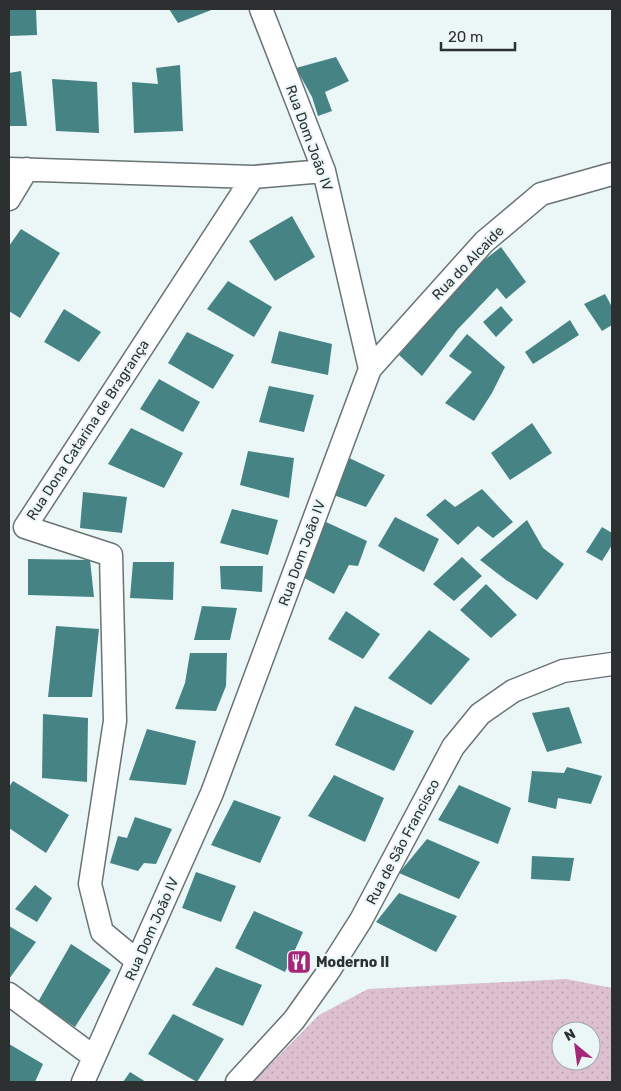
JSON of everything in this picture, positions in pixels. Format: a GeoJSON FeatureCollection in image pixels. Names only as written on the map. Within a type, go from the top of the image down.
{"type":"FeatureCollection","features":[{"type":"Feature","properties":{"kind":"street","name":"Rua Dom João IV"},"geometry":{"type":"LineString","coordinates":[[83,1082],[212,793],[370,369],[324,171],[261,9]]}},
{"type":"Feature","properties":{"kind":"street"},"geometry":{"type":"LineString","coordinates":[[9,199],[18,169],[252,176],[324,171]]}},
{"type":"Feature","properties":{"kind":"street","name":"Rua do Alcaide"},"geometry":{"type":"LineString","coordinates":[[370,369],[484,242],[541,194],[612,174]]}},
{"type":"Feature","properties":{"kind":"street","name":"Rua Dona Catarina de Bragrança"},"geometry":{"type":"LineString","coordinates":[[138,961],[102,932],[90,884],[115,721],[111,554],[25,527],[252,176]]}},
{"type":"Feature","properties":{"kind":"street","name":"Rua de São Francisco"},"geometry":{"type":"LineString","coordinates":[[237,1082],[294,1020],[328,972],[361,920],[453,747],[480,714],[513,691],[563,671],[612,664]]}},
{"type":"Feature","properties":{"kind":"street"},"geometry":{"type":"LineString","coordinates":[[9,994],[94,1057]]}},
{"type":"Feature","properties":{"kind":"shaded area"},"geometry":{"type":"Polygon","coordinates":[[[566,979],[612,988],[612,1082],[253,1082],[319,1015],[368,989],[566,979]]]}},
{"type":"Feature","properties":{"kind":"building"},"geometry":{"type":"Polygon","coordinates":[[[9,9],[36,9],[37,35],[9,36],[9,9]]]}},
{"type":"Feature","properties":{"kind":"building"},"geometry":{"type":"Polygon","coordinates":[[[169,9],[214,9],[178,23],[169,9]]]}},
{"type":"Feature","properties":{"kind":"building"},"geometry":{"type":"Polygon","coordinates":[[[336,57],[349,81],[325,92],[332,111],[318,116],[312,97],[296,68],[336,57]]]}},
{"type":"Feature","properties":{"kind":"building"},"geometry":{"type":"Polygon","coordinates":[[[180,65],[183,131],[134,133],[132,82],[158,84],[156,68],[180,65]]]}},
{"type":"Feature","properties":{"kind":"building"},"geometry":{"type":"Polygon","coordinates":[[[21,71],[27,126],[9,126],[9,73],[21,71]]]}},
{"type":"Feature","properties":{"kind":"building"},"geometry":{"type":"Polygon","coordinates":[[[52,79],[97,82],[99,133],[56,131],[52,79]]]}},
{"type":"Feature","properties":{"kind":"building"},"geometry":{"type":"Polygon","coordinates":[[[292,216],[315,257],[275,281],[249,241],[292,216]]]}},
{"type":"Feature","properties":{"kind":"building"},"geometry":{"type":"Polygon","coordinates":[[[21,229],[60,253],[20,318],[9,311],[9,246],[21,229]]]}},
{"type":"Feature","properties":{"kind":"building"},"geometry":{"type":"Polygon","coordinates":[[[501,247],[526,282],[506,299],[497,288],[457,330],[422,376],[399,355],[450,293],[479,264],[501,247]]]}},
{"type":"Feature","properties":{"kind":"building"},"geometry":{"type":"Polygon","coordinates":[[[228,281],[272,307],[254,337],[207,309],[228,281]]]}},
{"type":"Feature","properties":{"kind":"building"},"geometry":{"type":"Polygon","coordinates":[[[605,294],[612,307],[612,325],[602,331],[584,304],[605,294]]]}},
{"type":"Feature","properties":{"kind":"building"},"geometry":{"type":"Polygon","coordinates":[[[501,306],[513,320],[496,337],[483,322],[501,306]]]}},
{"type":"Feature","properties":{"kind":"building"},"geometry":{"type":"Polygon","coordinates":[[[64,309],[101,332],[79,362],[44,342],[64,309]]]}},
{"type":"Feature","properties":{"kind":"building"},"geometry":{"type":"Polygon","coordinates":[[[570,320],[579,335],[533,364],[525,352],[570,320]]]}},
{"type":"Feature","properties":{"kind":"building"},"geometry":{"type":"Polygon","coordinates":[[[279,331],[332,344],[328,375],[271,363],[279,331]]]}},
{"type":"Feature","properties":{"kind":"building"},"geometry":{"type":"Polygon","coordinates":[[[187,332],[234,355],[213,389],[168,363],[187,332]]]}},
{"type":"Feature","properties":{"kind":"building"},"geometry":{"type":"Polygon","coordinates":[[[467,334],[505,367],[492,393],[474,421],[445,403],[472,372],[449,356],[467,334]]]}},
{"type":"Feature","properties":{"kind":"building"},"geometry":{"type":"Polygon","coordinates":[[[159,379],[200,402],[183,432],[140,409],[159,379]]]}},
{"type":"Feature","properties":{"kind":"building"},"geometry":{"type":"Polygon","coordinates":[[[269,386],[314,395],[304,432],[259,422],[269,386]]]}},
{"type":"Feature","properties":{"kind":"building"},"geometry":{"type":"Polygon","coordinates":[[[532,423],[552,453],[510,480],[491,453],[532,423]]]}},
{"type":"Feature","properties":{"kind":"building"},"geometry":{"type":"Polygon","coordinates":[[[131,428],[183,453],[164,488],[108,464],[131,428]]]}},
{"type":"Feature","properties":{"kind":"building"},"geometry":{"type":"Polygon","coordinates":[[[248,451],[294,458],[289,498],[240,485],[248,451]]]}},
{"type":"Feature","properties":{"kind":"building"},"geometry":{"type":"Polygon","coordinates":[[[345,456],[385,475],[366,507],[331,494],[345,456]]]}},
{"type":"Feature","properties":{"kind":"building"},"geometry":{"type":"Polygon","coordinates":[[[482,489],[513,522],[493,538],[478,526],[458,545],[426,515],[445,499],[455,507],[482,489]]]}},
{"type":"Feature","properties":{"kind":"building"},"geometry":{"type":"Polygon","coordinates":[[[83,492],[127,497],[122,533],[80,528],[83,492]]]}},
{"type":"Feature","properties":{"kind":"building"},"geometry":{"type":"Polygon","coordinates":[[[232,509],[278,520],[268,555],[220,543],[232,509]]]}},
{"type":"Feature","properties":{"kind":"building"},"geometry":{"type":"Polygon","coordinates":[[[395,517],[439,539],[424,572],[378,546],[395,517]]]}},
{"type":"Feature","properties":{"kind":"building"},"geometry":{"type":"Polygon","coordinates":[[[527,520],[543,548],[564,564],[537,600],[480,560],[527,520]]]}},
{"type":"Feature","properties":{"kind":"building"},"geometry":{"type":"Polygon","coordinates":[[[326,522],[367,541],[358,566],[349,565],[334,594],[297,574],[326,522]]]}},
{"type":"Feature","properties":{"kind":"building"},"geometry":{"type":"Polygon","coordinates":[[[602,527],[612,533],[612,545],[602,561],[586,552],[602,527]]]}},
{"type":"Feature","properties":{"kind":"building"},"geometry":{"type":"Polygon","coordinates":[[[462,557],[482,576],[454,601],[433,584],[462,557]]]}},
{"type":"Feature","properties":{"kind":"building"},"geometry":{"type":"Polygon","coordinates":[[[28,559],[90,560],[94,597],[28,595],[28,559]]]}},
{"type":"Feature","properties":{"kind":"building"},"geometry":{"type":"Polygon","coordinates":[[[133,562],[174,562],[173,600],[130,598],[133,562]]]}},
{"type":"Feature","properties":{"kind":"building"},"geometry":{"type":"Polygon","coordinates":[[[220,566],[263,566],[262,592],[221,589],[220,566]]]}},
{"type":"Feature","properties":{"kind":"building"},"geometry":{"type":"Polygon","coordinates":[[[486,584],[517,615],[491,638],[460,610],[486,584]]]}},
{"type":"Feature","properties":{"kind":"building"},"geometry":{"type":"Polygon","coordinates":[[[202,606],[237,608],[230,640],[194,640],[202,606]]]}},
{"type":"Feature","properties":{"kind":"building"},"geometry":{"type":"Polygon","coordinates":[[[346,611],[380,634],[363,659],[328,639],[346,611]]]}},
{"type":"Feature","properties":{"kind":"building"},"geometry":{"type":"Polygon","coordinates":[[[56,626],[99,629],[92,697],[48,697],[56,626]]]}},
{"type":"Feature","properties":{"kind":"building"},"geometry":{"type":"Polygon","coordinates":[[[429,630],[470,659],[431,705],[388,678],[429,630]]]}},
{"type":"Feature","properties":{"kind":"building"},"geometry":{"type":"Polygon","coordinates":[[[190,653],[227,653],[226,686],[216,711],[175,709],[185,683],[190,653]]]}},
{"type":"Feature","properties":{"kind":"building"},"geometry":{"type":"Polygon","coordinates":[[[355,706],[414,731],[394,771],[335,745],[355,706]]]}},
{"type":"Feature","properties":{"kind":"building"},"geometry":{"type":"Polygon","coordinates":[[[569,707],[582,743],[547,752],[532,713],[569,707]]]}},
{"type":"Feature","properties":{"kind":"building"},"geometry":{"type":"Polygon","coordinates":[[[43,714],[88,718],[87,782],[42,778],[43,714]]]}},
{"type":"Feature","properties":{"kind":"building"},"geometry":{"type":"Polygon","coordinates":[[[147,729],[196,741],[186,785],[129,780],[147,729]]]}},
{"type":"Feature","properties":{"kind":"building"},"geometry":{"type":"Polygon","coordinates":[[[567,767],[602,776],[591,804],[558,798],[556,809],[528,802],[532,771],[564,773],[567,767]]]}},
{"type":"Feature","properties":{"kind":"building"},"geometry":{"type":"Polygon","coordinates":[[[334,775],[384,798],[365,842],[308,816],[334,775]]]}},
{"type":"Feature","properties":{"kind":"building"},"geometry":{"type":"Polygon","coordinates":[[[13,781],[69,815],[46,853],[9,828],[9,787],[13,781]]]}},
{"type":"Feature","properties":{"kind":"building"},"geometry":{"type":"Polygon","coordinates":[[[459,785],[511,808],[498,844],[438,820],[459,785]]]}},
{"type":"Feature","properties":{"kind":"building"},"geometry":{"type":"Polygon","coordinates":[[[234,800],[281,817],[260,863],[211,845],[234,800]]]}},
{"type":"Feature","properties":{"kind":"building"},"geometry":{"type":"Polygon","coordinates":[[[135,817],[172,829],[156,864],[144,863],[138,871],[110,863],[118,836],[127,838],[135,817]]]}},
{"type":"Feature","properties":{"kind":"building"},"geometry":{"type":"Polygon","coordinates":[[[427,839],[480,862],[459,899],[399,873],[427,839]]]}},
{"type":"Feature","properties":{"kind":"building"},"geometry":{"type":"Polygon","coordinates":[[[532,856],[574,858],[570,881],[531,879],[532,856]]]}},
{"type":"Feature","properties":{"kind":"building"},"geometry":{"type":"Polygon","coordinates":[[[196,872],[236,886],[221,922],[182,908],[196,872]]]}},
{"type":"Feature","properties":{"kind":"building"},"geometry":{"type":"Polygon","coordinates":[[[35,885],[52,898],[37,922],[15,909],[35,885]]]}},
{"type":"Feature","properties":{"kind":"building"},"geometry":{"type":"Polygon","coordinates":[[[399,893],[457,916],[436,952],[376,922],[399,893]]]}},
{"type":"Feature","properties":{"kind":"building"},"geometry":{"type":"Polygon","coordinates":[[[254,911],[303,932],[285,972],[235,948],[254,911]]]}},
{"type":"Feature","properties":{"kind":"building"},"geometry":{"type":"Polygon","coordinates":[[[9,926],[36,942],[9,979],[9,926]]]}},
{"type":"Feature","properties":{"kind":"building"},"geometry":{"type":"Polygon","coordinates":[[[71,944],[111,970],[75,1027],[38,1002],[71,944]]]}},
{"type":"Feature","properties":{"kind":"building"},"geometry":{"type":"Polygon","coordinates":[[[216,967],[262,985],[243,1026],[192,1005],[216,967]]]}},
{"type":"Feature","properties":{"kind":"building"},"geometry":{"type":"Polygon","coordinates":[[[173,1014],[224,1039],[197,1082],[148,1054],[173,1014]]]}},
{"type":"Feature","properties":{"kind":"building"},"geometry":{"type":"Polygon","coordinates":[[[9,1044],[43,1064],[35,1082],[9,1082],[9,1044]]]}},
{"type":"Feature","properties":{"kind":"building"},"geometry":{"type":"Polygon","coordinates":[[[130,1072],[146,1082],[123,1082],[130,1072]]]}},
{"type":"Feature","properties":{"kind":"place","name":"Moderno II"},"geometry":{"type":"Point","coordinates":[299,962]}}]}
